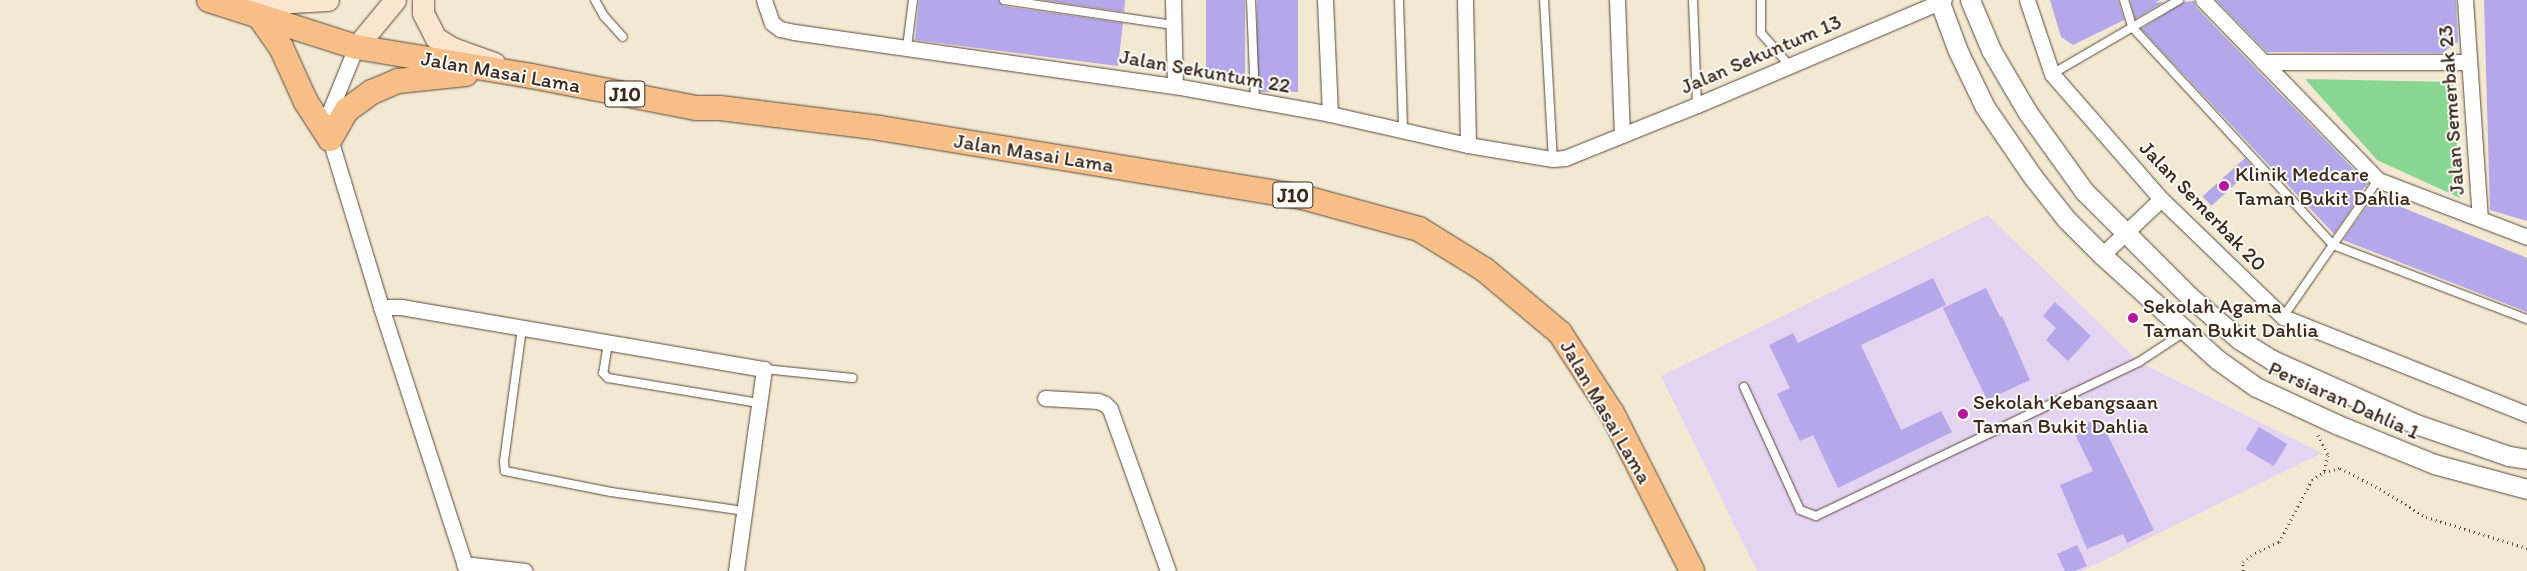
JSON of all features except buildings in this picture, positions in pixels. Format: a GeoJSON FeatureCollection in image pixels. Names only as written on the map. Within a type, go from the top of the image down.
{"type":"FeatureCollection","features":[{"type":"Feature","properties":{"kind":"main road","name":"Jalan Masai Lama"},"geometry":{"type":"LineString","coordinates":[[209,0],[356,47],[531,76],[696,108],[720,108],[880,128],[1302,197],[1419,229],[1485,270],[1560,333],[1612,413],[1692,571]]}},
{"type":"Feature","properties":{"kind":"main road"},"geometry":{"type":"LineString","coordinates":[[328,0],[291,2],[249,13],[281,46],[306,102],[330,139],[347,110],[384,86],[398,81],[496,70]]}},
{"type":"Feature","properties":{"kind":"main road"},"geometry":{"type":"LineString","coordinates":[[356,47],[395,0]]}},
{"type":"Feature","properties":{"kind":"main road"},"geometry":{"type":"LineString","coordinates":[[423,0],[423,13],[436,38],[452,48],[531,76]]}},
{"type":"Feature","properties":{"kind":"street","name":"Jalan Sekuntum 22"},"geometry":{"type":"LineString","coordinates":[[764,0],[769,17],[776,26],[794,32],[1176,86],[1330,114],[1468,145],[1553,158],[1565,158],[1622,135]]}},
{"type":"Feature","properties":{"kind":"street"},"geometry":{"type":"LineString","coordinates":[[1173,0],[1176,86]]}},
{"type":"Feature","properties":{"kind":"street"},"geometry":{"type":"LineString","coordinates":[[1325,0],[1330,114]]}},
{"type":"Feature","properties":{"kind":"street"},"geometry":{"type":"LineString","coordinates":[[1465,0],[1468,145]]}},
{"type":"Feature","properties":{"kind":"street"},"geometry":{"type":"LineString","coordinates":[[1617,0],[1622,135]]}},
{"type":"Feature","properties":{"kind":"street","name":"Persiaran Dahlia 1"},"geometry":{"type":"LineString","coordinates":[[1970,0],[1991,50],[2028,113],[2084,191],[2125,234],[2240,340],[2272,360],[2416,424],[2509,456],[2527,459]]}},
{"type":"Feature","properties":{"kind":"street","name":"Jalan Semerbak 20"},"geometry":{"type":"LineString","coordinates":[[2027,0],[2052,74],[2161,199],[2283,317],[2527,414]]}},
{"type":"Feature","properties":{"kind":"street"},"geometry":{"type":"LineString","coordinates":[[2203,0],[2378,180],[2527,237]]}},
{"type":"Feature","properties":{"kind":"street","name":"Jalan Semerbak 23"},"geometry":{"type":"LineString","coordinates":[[2464,0],[2480,218]]}},
{"type":"Feature","properties":{"kind":"street","name":"Jalan Sekuntum 13"},"geometry":{"type":"LineString","coordinates":[[1622,135],[1941,1]]}},
{"type":"Feature","properties":{"kind":"street","name":"Persiaran Dahlia 1"},"geometry":{"type":"LineString","coordinates":[[1941,1],[1958,51],[1985,107],[2033,177],[2066,219],[2102,255],[2218,360],[2256,387],[2336,424],[2434,464],[2527,489]]}},
{"type":"Feature","properties":{"kind":"street"},"geometry":{"type":"LineString","coordinates":[[356,47],[330,113],[330,139],[381,307],[465,567],[525,571]]}},
{"type":"Feature","properties":{"kind":"street"},"geometry":{"type":"LineString","coordinates":[[2263,62],[2469,62]]}},
{"type":"Feature","properties":{"kind":"street"},"geometry":{"type":"LineString","coordinates":[[2102,255],[2161,199]]}},
{"type":"Feature","properties":{"kind":"street"},"geometry":{"type":"LineString","coordinates":[[381,307],[401,307],[764,369],[736,571]]}},
{"type":"Feature","properties":{"kind":"street"},"geometry":{"type":"LineString","coordinates":[[1044,398],[1098,401],[1106,404],[1110,409],[1168,571]]}},
{"type":"Feature","properties":{"kind":"lane"},"geometry":{"type":"LineString","coordinates":[[595,0],[604,16],[623,37]]}},
{"type":"Feature","properties":{"kind":"lane"},"geometry":{"type":"LineString","coordinates":[[907,47],[913,0]]}},
{"type":"Feature","properties":{"kind":"lane"},"geometry":{"type":"LineString","coordinates":[[1004,0],[1173,25]]}},
{"type":"Feature","properties":{"kind":"lane"},"geometry":{"type":"LineString","coordinates":[[1251,0],[1255,101]]}},
{"type":"Feature","properties":{"kind":"lane"},"geometry":{"type":"LineString","coordinates":[[1399,0],[1403,130]]}},
{"type":"Feature","properties":{"kind":"lane"},"geometry":{"type":"LineString","coordinates":[[1544,0],[1553,158]]}},
{"type":"Feature","properties":{"kind":"lane"},"geometry":{"type":"LineString","coordinates":[[1693,0],[1697,105]]}},
{"type":"Feature","properties":{"kind":"lane"},"geometry":{"type":"LineString","coordinates":[[1761,0],[1761,33],[1789,65]]}},
{"type":"Feature","properties":{"kind":"lane"},"geometry":{"type":"LineString","coordinates":[[2124,0],[2132,27],[2333,245],[2527,318]]}},
{"type":"Feature","properties":{"kind":"lane"},"geometry":{"type":"LineString","coordinates":[[2052,74],[2179,0]]}},
{"type":"Feature","properties":{"kind":"lane"},"geometry":{"type":"LineString","coordinates":[[2283,317],[2378,180]]}},
{"type":"Feature","properties":{"kind":"lane"},"geometry":{"type":"LineString","coordinates":[[522,328],[504,462],[506,471],[611,492],[744,511]]}},
{"type":"Feature","properties":{"kind":"lane"},"geometry":{"type":"LineString","coordinates":[[1744,387],[1800,510],[1816,516],[2139,362],[2186,331]]}},
{"type":"Feature","properties":{"kind":"lane"},"geometry":{"type":"LineString","coordinates":[[608,343],[603,372],[608,378],[759,403]]}},
{"type":"Feature","properties":{"kind":"lane"},"geometry":{"type":"LineString","coordinates":[[764,369],[853,378]]}},
{"type":"Feature","properties":{"kind":"path"},"geometry":{"type":"LineString","coordinates":[[2317,433],[2328,455],[2324,472]]}},
{"type":"Feature","properties":{"kind":"path"},"geometry":{"type":"LineString","coordinates":[[2243,571],[2243,562],[2255,553],[2279,542],[2312,480],[2324,472],[2340,468],[2384,491],[2426,517],[2527,548]]}},
{"type":"Feature","properties":{"kind":"shaded area","name":"Sekolah Kebangsaan Taman Bukit Dahlia"},"geometry":{"type":"Polygon","coordinates":[[[1988,215],[2139,362],[2322,453],[2082,571],[1757,571],[1661,376],[1988,215]]]}},
{"type":"Feature","properties":{"kind":"green space"},"geometry":{"type":"Polygon","coordinates":[[[2305,79],[2453,82],[2460,198],[2377,160],[2305,79]]]}},
{"type":"Feature","properties":{"kind":"place","name":"Klinik Medcare Taman Bukit Dahlia"},"geometry":{"type":"Point","coordinates":[2224,186]}},
{"type":"Feature","properties":{"kind":"place","name":"Sekolah Agama Taman Bukit Dahlia"},"geometry":{"type":"Point","coordinates":[2133,318]}},
{"type":"Feature","properties":{"kind":"place","name":"Sekolah Kebangsaan Taman Bukit Dahlia"},"geometry":{"type":"Point","coordinates":[1963,414]}}]}
